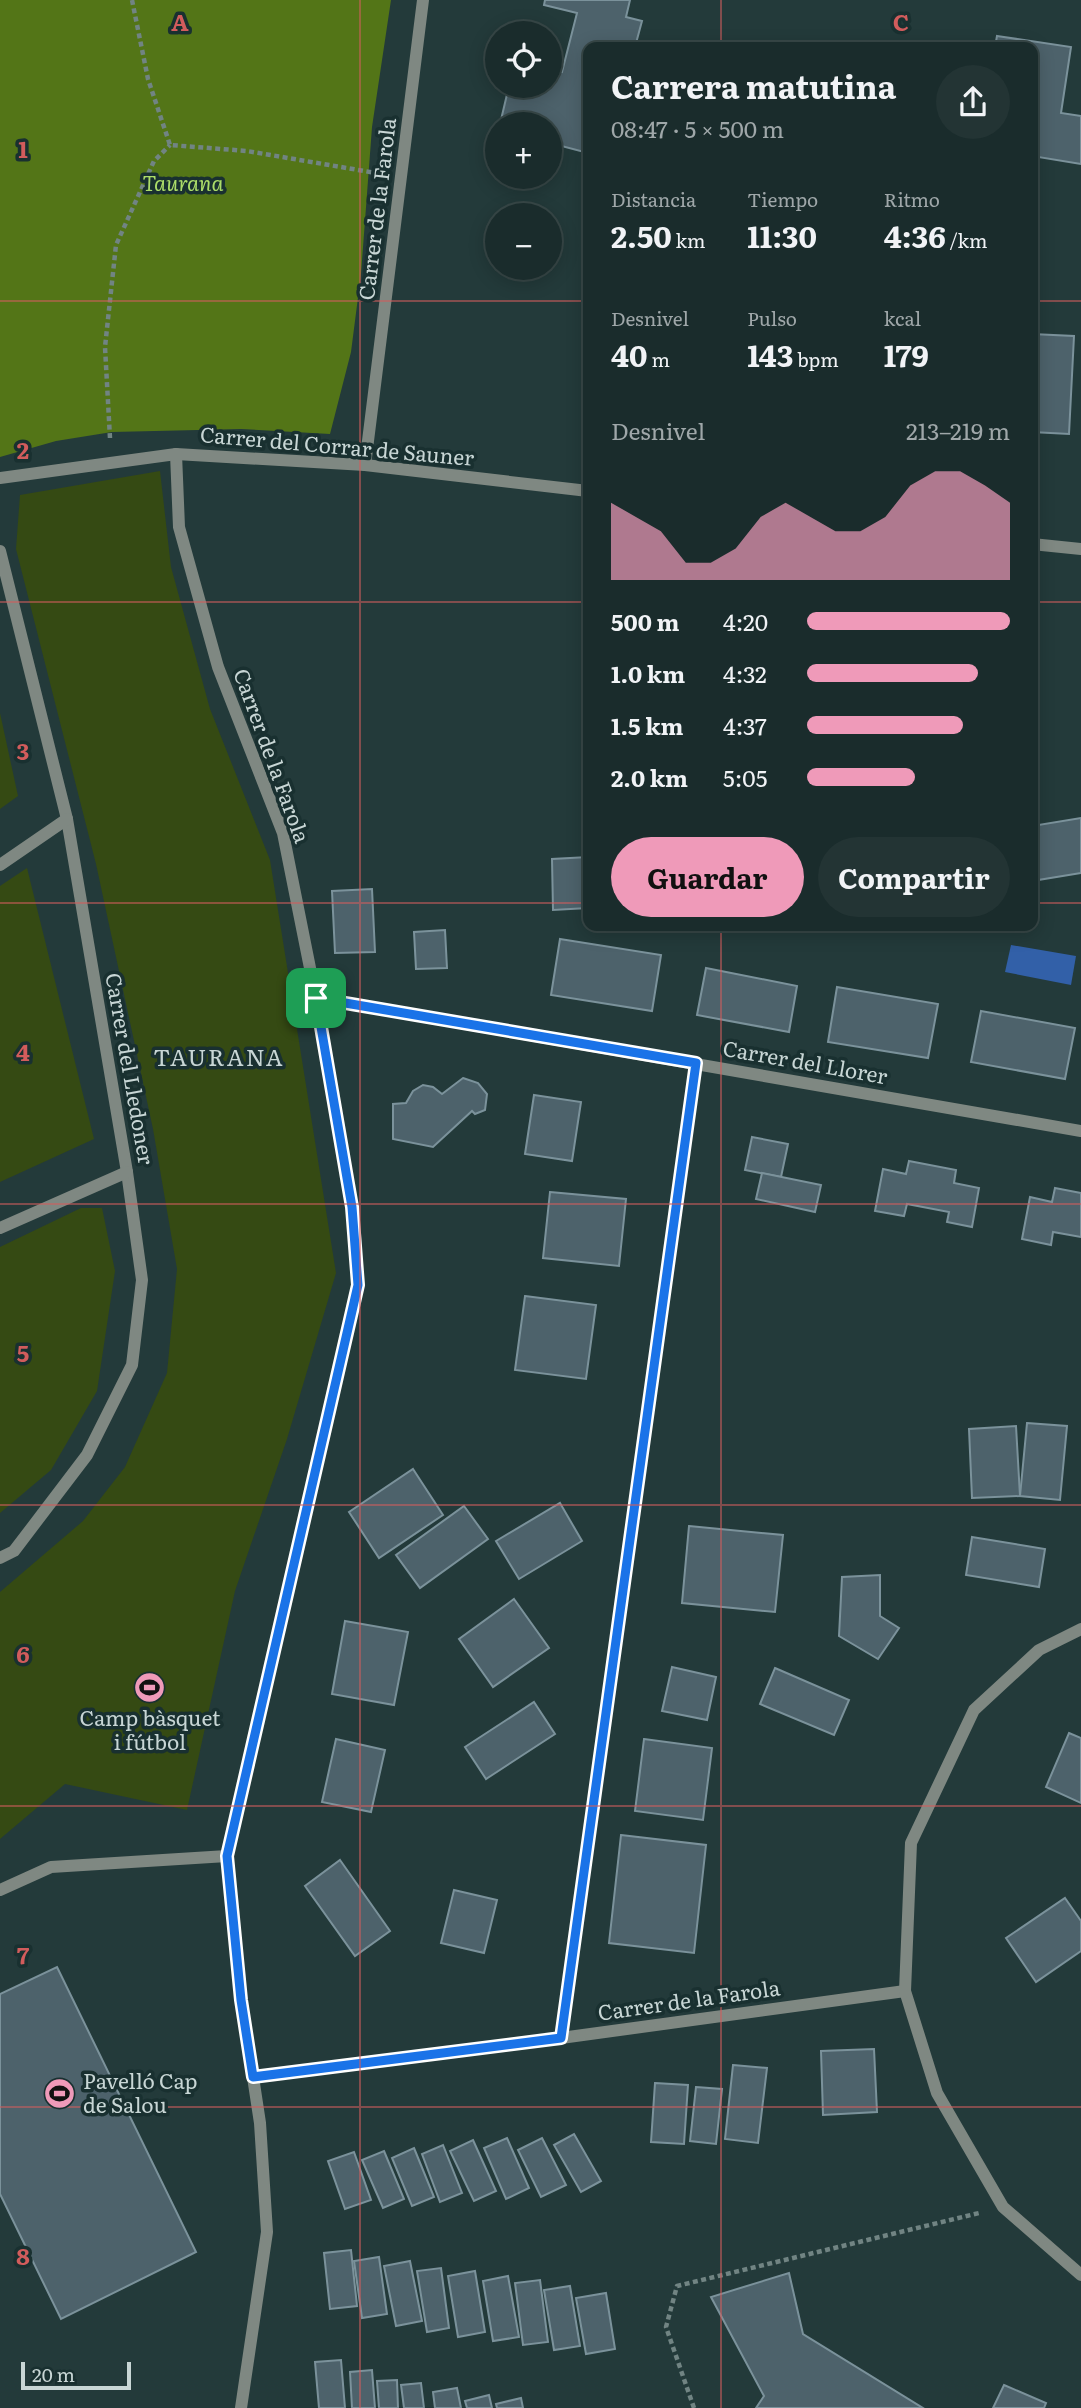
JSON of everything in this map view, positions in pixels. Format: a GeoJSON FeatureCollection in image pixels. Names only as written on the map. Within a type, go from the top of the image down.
{"type":"FeatureCollection","features":[{"type":"Feature","properties":{"kind":"street","name":"Carrer de la Farola"},"geometry":{"type":"LineString","coordinates":[[365,465],[423,0]]}},
{"type":"Feature","properties":{"kind":"street","name":"Carrer de la Farola"},"geometry":{"type":"LineString","coordinates":[[176,454],[180,527],[218,667],[283,833],[316,998],[352,1207],[358,1285],[227,1856],[241,2000],[253,2077],[905,1991]]}},
{"type":"Feature","properties":{"kind":"street","name":"Carrer del Corrar de Sauner"},"geometry":{"type":"LineString","coordinates":[[0,478],[176,454],[365,465],[583,490]]}},
{"type":"Feature","properties":{"kind":"street"},"geometry":{"type":"LineString","coordinates":[[1038,545],[1081,549]]}},
{"type":"Feature","properties":{"kind":"street","name":"Carrer del Lledoner"},"geometry":{"type":"LineString","coordinates":[[0,551],[67,818],[127,1172],[142,1280],[132,1365],[87,1455],[14,1551],[0,1558]]}},
{"type":"Feature","properties":{"kind":"street"},"geometry":{"type":"LineString","coordinates":[[0,865],[67,818]]}},
{"type":"Feature","properties":{"kind":"street","name":"Carrer del Llorer"},"geometry":{"type":"LineString","coordinates":[[316,998],[1081,1131]]}},
{"type":"Feature","properties":{"kind":"street"},"geometry":{"type":"LineString","coordinates":[[561,2038],[696,1063]]}},
{"type":"Feature","properties":{"kind":"street"},"geometry":{"type":"LineString","coordinates":[[0,1228],[127,1172]]}},
{"type":"Feature","properties":{"kind":"street"},"geometry":{"type":"LineString","coordinates":[[1081,1629],[1039,1650],[974,1710],[911,1843],[905,1991],[937,2093],[1003,2207],[1081,2275]]}},
{"type":"Feature","properties":{"kind":"street"},"geometry":{"type":"LineString","coordinates":[[0,1891],[51,1867],[227,1856]]}},
{"type":"Feature","properties":{"kind":"street"},"geometry":{"type":"LineString","coordinates":[[241,2408],[267,2232],[260,2123],[253,2077]]}},
{"type":"Feature","properties":{"kind":"path"},"geometry":{"type":"LineString","coordinates":[[132,0],[148,79],[170,145]]}},
{"type":"Feature","properties":{"kind":"path"},"geometry":{"type":"LineString","coordinates":[[170,145],[247,151],[401,178]]}},
{"type":"Feature","properties":{"kind":"path"},"geometry":{"type":"LineString","coordinates":[[111,463],[105,347],[116,245],[154,162],[170,145]]}},
{"type":"Feature","properties":{"kind":"path"},"geometry":{"type":"LineString","coordinates":[[694,2408],[666,2327],[677,2286],[1003,2207]]}},
{"type":"Feature","properties":{"kind":"green space","name":"Taurana"},"geometry":{"type":"Polygon","coordinates":[[[0,0],[391,0],[372,127],[361,274],[351,352],[330,434],[241,429],[112,432],[56,441],[0,457],[0,0]]]}},
{"type":"Feature","properties":{"kind":"green space"},"geometry":{"type":"Polygon","coordinates":[[[160,471],[171,567],[210,709],[270,860],[336,1273],[287,1439],[235,1591],[187,1810],[65,1784],[0,1839],[0,1592],[83,1521],[125,1467],[167,1373],[177,1269],[153,1129],[96,864],[16,549],[20,495],[160,471]]]}},
{"type":"Feature","properties":{"kind":"green space"},"geometry":{"type":"Polygon","coordinates":[[[0,713],[18,796],[0,809],[0,713]]]}},
{"type":"Feature","properties":{"kind":"green space"},"geometry":{"type":"Polygon","coordinates":[[[27,868],[94,1139],[0,1182],[0,886],[27,868]]]}},
{"type":"Feature","properties":{"kind":"green space"},"geometry":{"type":"Polygon","coordinates":[[[81,1208],[102,1208],[115,1271],[97,1391],[51,1470],[0,1513],[0,1247],[81,1208]]]}},
{"type":"Feature","properties":{"kind":"water"},"geometry":{"type":"Polygon","coordinates":[[[1011,945],[1076,956],[1071,985],[1005,972],[1011,945]]]}},
{"type":"Feature","properties":{"kind":"building"},"geometry":{"type":"Polygon","coordinates":[[[545,0],[630,0],[626,17],[642,21],[636,42],[583,42],[583,152],[562,146],[562,112],[503,112],[506,98],[562,98],[562,72],[577,13],[544,5],[545,0]]]}},
{"type":"Feature","properties":{"kind":"building"},"geometry":{"type":"Polygon","coordinates":[[[997,36],[1037,42],[996,42],[997,36]]]}},
{"type":"Feature","properties":{"kind":"building"},"geometry":{"type":"Polygon","coordinates":[[[1038,42],[1071,47],[1061,113],[1081,116],[1081,164],[1038,157],[1038,42]]]}},
{"type":"Feature","properties":{"kind":"building"},"geometry":{"type":"Polygon","coordinates":[[[1038,334],[1074,336],[1069,434],[1038,432],[1038,334]]]}},
{"type":"Feature","properties":{"kind":"building"},"geometry":{"type":"Polygon","coordinates":[[[1081,818],[1081,873],[1038,880],[1038,825],[1081,818]]]}},
{"type":"Feature","properties":{"kind":"building"},"geometry":{"type":"Polygon","coordinates":[[[583,857],[583,908],[553,910],[552,859],[583,857]]]}},
{"type":"Feature","properties":{"kind":"building"},"geometry":{"type":"Polygon","coordinates":[[[372,889],[375,952],[335,953],[332,891],[372,889]]]}},
{"type":"Feature","properties":{"kind":"building"},"geometry":{"type":"Polygon","coordinates":[[[445,930],[447,968],[416,969],[414,932],[445,930]]]}},
{"type":"Feature","properties":{"kind":"building"},"geometry":{"type":"Polygon","coordinates":[[[560,939],[661,955],[652,1011],[551,995],[560,939]]]}},
{"type":"Feature","properties":{"kind":"building"},"geometry":{"type":"Polygon","coordinates":[[[706,968],[797,986],[789,1032],[697,1015],[706,968]]]}},
{"type":"Feature","properties":{"kind":"building"},"geometry":{"type":"Polygon","coordinates":[[[837,987],[938,1004],[928,1058],[828,1042],[837,987]]]}},
{"type":"Feature","properties":{"kind":"building"},"geometry":{"type":"Polygon","coordinates":[[[981,1011],[1075,1028],[1065,1079],[971,1062],[981,1011]]]}},
{"type":"Feature","properties":{"kind":"building"},"geometry":{"type":"Polygon","coordinates":[[[463,1078],[478,1083],[487,1094],[485,1110],[475,1114],[472,1111],[433,1147],[393,1139],[393,1104],[406,1103],[413,1091],[423,1085],[433,1087],[442,1094],[463,1078]]]}},
{"type":"Feature","properties":{"kind":"building"},"geometry":{"type":"Polygon","coordinates":[[[534,1095],[581,1102],[572,1161],[525,1154],[534,1095]]]}},
{"type":"Feature","properties":{"kind":"building"},"geometry":{"type":"Polygon","coordinates":[[[752,1137],[788,1144],[781,1177],[745,1170],[752,1137]]]}},
{"type":"Feature","properties":{"kind":"building"},"geometry":{"type":"Polygon","coordinates":[[[909,1161],[956,1170],[954,1183],[979,1188],[972,1227],[947,1222],[949,1212],[907,1204],[904,1216],[875,1211],[883,1169],[906,1174],[909,1161]]]}},
{"type":"Feature","properties":{"kind":"building"},"geometry":{"type":"Polygon","coordinates":[[[762,1173],[821,1185],[815,1212],[756,1199],[762,1173]]]}},
{"type":"Feature","properties":{"kind":"building"},"geometry":{"type":"Polygon","coordinates":[[[1055,1188],[1081,1193],[1081,1237],[1053,1232],[1051,1245],[1022,1239],[1030,1197],[1052,1202],[1055,1188]]]}},
{"type":"Feature","properties":{"kind":"building"},"geometry":{"type":"Polygon","coordinates":[[[550,1192],[626,1199],[619,1266],[543,1258],[550,1192]]]}},
{"type":"Feature","properties":{"kind":"building"},"geometry":{"type":"Polygon","coordinates":[[[525,1296],[596,1305],[586,1379],[515,1370],[525,1296]]]}},
{"type":"Feature","properties":{"kind":"building"},"geometry":{"type":"Polygon","coordinates":[[[1027,1423],[1067,1426],[1060,1500],[1020,1496],[1027,1423]]]}},
{"type":"Feature","properties":{"kind":"building"},"geometry":{"type":"Polygon","coordinates":[[[1016,1426],[1020,1496],[972,1498],[969,1429],[1016,1426]]]}},
{"type":"Feature","properties":{"kind":"building"},"geometry":{"type":"Polygon","coordinates":[[[413,1469],[443,1515],[379,1558],[349,1512],[413,1469]]]}},
{"type":"Feature","properties":{"kind":"building"},"geometry":{"type":"Polygon","coordinates":[[[560,1503],[582,1541],[519,1579],[496,1541],[560,1503]]]}},
{"type":"Feature","properties":{"kind":"building"},"geometry":{"type":"Polygon","coordinates":[[[464,1506],[488,1539],[420,1588],[396,1555],[464,1506]]]}},
{"type":"Feature","properties":{"kind":"building"},"geometry":{"type":"Polygon","coordinates":[[[689,1526],[783,1535],[775,1612],[682,1603],[689,1526]]]}},
{"type":"Feature","properties":{"kind":"building"},"geometry":{"type":"Polygon","coordinates":[[[972,1537],[1045,1549],[1039,1587],[966,1575],[972,1537]]]}},
{"type":"Feature","properties":{"kind":"building"},"geometry":{"type":"Polygon","coordinates":[[[880,1575],[880,1616],[899,1628],[878,1659],[839,1636],[842,1577],[880,1575]]]}},
{"type":"Feature","properties":{"kind":"building"},"geometry":{"type":"Polygon","coordinates":[[[514,1599],[549,1648],[493,1687],[459,1639],[514,1599]]]}},
{"type":"Feature","properties":{"kind":"building"},"geometry":{"type":"Polygon","coordinates":[[[345,1621],[408,1632],[394,1705],[332,1694],[345,1621]]]}},
{"type":"Feature","properties":{"kind":"building"},"geometry":{"type":"Polygon","coordinates":[[[672,1667],[716,1677],[707,1720],[662,1711],[672,1667]]]}},
{"type":"Feature","properties":{"kind":"building"},"geometry":{"type":"Polygon","coordinates":[[[775,1668],[849,1700],[834,1735],[760,1704],[775,1668]]]}},
{"type":"Feature","properties":{"kind":"building"},"geometry":{"type":"Polygon","coordinates":[[[534,1702],[555,1734],[486,1779],[465,1747],[534,1702]]]}},
{"type":"Feature","properties":{"kind":"building"},"geometry":{"type":"Polygon","coordinates":[[[1069,1733],[1081,1738],[1081,1803],[1046,1787],[1069,1733]]]}},
{"type":"Feature","properties":{"kind":"building"},"geometry":{"type":"Polygon","coordinates":[[[336,1739],[385,1750],[371,1812],[322,1802],[336,1739]]]}},
{"type":"Feature","properties":{"kind":"building"},"geometry":{"type":"Polygon","coordinates":[[[644,1739],[712,1748],[703,1820],[635,1811],[644,1739]]]}},
{"type":"Feature","properties":{"kind":"building"},"geometry":{"type":"Polygon","coordinates":[[[621,1835],[706,1845],[694,1953],[609,1943],[621,1835]]]}},
{"type":"Feature","properties":{"kind":"building"},"geometry":{"type":"Polygon","coordinates":[[[340,1860],[390,1931],[355,1956],[305,1886],[340,1860]]]}},
{"type":"Feature","properties":{"kind":"building"},"geometry":{"type":"Polygon","coordinates":[[[454,1890],[497,1900],[484,1953],[441,1943],[454,1890]]]}},
{"type":"Feature","properties":{"kind":"building"},"geometry":{"type":"Polygon","coordinates":[[[1065,1898],[1081,1921],[1081,1951],[1036,1982],[1006,1938],[1065,1898]]]}},
{"type":"Feature","properties":{"kind":"building","name":"Pavelló Cap de Salou"},"geometry":{"type":"Polygon","coordinates":[[[57,1967],[196,2252],[61,2319],[0,2194],[0,1994],[57,1967]]]}},
{"type":"Feature","properties":{"kind":"building"},"geometry":{"type":"Polygon","coordinates":[[[874,2049],[877,2112],[823,2115],[821,2051],[874,2049]]]}},
{"type":"Feature","properties":{"kind":"building"},"geometry":{"type":"Polygon","coordinates":[[[733,2065],[767,2068],[758,2143],[725,2139],[733,2065]]]}},
{"type":"Feature","properties":{"kind":"building"},"geometry":{"type":"Polygon","coordinates":[[[655,2083],[688,2085],[684,2144],[651,2142],[655,2083]]]}},
{"type":"Feature","properties":{"kind":"building"},"geometry":{"type":"Polygon","coordinates":[[[696,2087],[722,2089],[716,2144],[690,2141],[696,2087]]]}},
{"type":"Feature","properties":{"kind":"building"},"geometry":{"type":"Polygon","coordinates":[[[574,2134],[601,2181],[581,2192],[554,2145],[574,2134]]]}},
{"type":"Feature","properties":{"kind":"building"},"geometry":{"type":"Polygon","coordinates":[[[507,2138],[529,2188],[506,2199],[484,2148],[507,2138]]]}},
{"type":"Feature","properties":{"kind":"building"},"geometry":{"type":"Polygon","coordinates":[[[542,2138],[566,2185],[541,2197],[518,2150],[542,2138]]]}},
{"type":"Feature","properties":{"kind":"building"},"geometry":{"type":"Polygon","coordinates":[[[473,2140],[496,2191],[474,2201],[450,2151],[473,2140]]]}},
{"type":"Feature","properties":{"kind":"building"},"geometry":{"type":"Polygon","coordinates":[[[443,2145],[462,2193],[440,2202],[422,2154],[443,2145]]]}},
{"type":"Feature","properties":{"kind":"building"},"geometry":{"type":"Polygon","coordinates":[[[414,2148],[434,2197],[412,2206],[392,2158],[414,2148]]]}},
{"type":"Feature","properties":{"kind":"building"},"geometry":{"type":"Polygon","coordinates":[[[384,2151],[404,2199],[383,2208],[362,2160],[384,2151]]]}},
{"type":"Feature","properties":{"kind":"building"},"geometry":{"type":"Polygon","coordinates":[[[354,2152],[371,2200],[345,2209],[328,2161],[354,2152]]]}},
{"type":"Feature","properties":{"kind":"building"},"geometry":{"type":"Polygon","coordinates":[[[351,2250],[357,2306],[330,2309],[324,2253],[351,2250]]]}},
{"type":"Feature","properties":{"kind":"building"},"geometry":{"type":"Polygon","coordinates":[[[379,2257],[387,2314],[362,2318],[354,2261],[379,2257]]]}},
{"type":"Feature","properties":{"kind":"building"},"geometry":{"type":"Polygon","coordinates":[[[410,2261],[422,2321],[396,2326],[384,2266],[410,2261]]]}},
{"type":"Feature","properties":{"kind":"building"},"geometry":{"type":"Polygon","coordinates":[[[441,2268],[449,2328],[427,2332],[417,2271],[441,2268]]]}},
{"type":"Feature","properties":{"kind":"building"},"geometry":{"type":"Polygon","coordinates":[[[475,2271],[485,2332],[458,2337],[448,2276],[475,2271]]]}},
{"type":"Feature","properties":{"kind":"building"},"geometry":{"type":"Polygon","coordinates":[[[789,2273],[803,2334],[923,2408],[756,2408],[764,2396],[711,2297],[789,2273]]]}},
{"type":"Feature","properties":{"kind":"building"},"geometry":{"type":"Polygon","coordinates":[[[508,2276],[519,2337],[493,2341],[483,2281],[508,2276]]]}},
{"type":"Feature","properties":{"kind":"building"},"geometry":{"type":"Polygon","coordinates":[[[540,2280],[548,2342],[523,2345],[515,2283],[540,2280]]]}},
{"type":"Feature","properties":{"kind":"building"},"geometry":{"type":"Polygon","coordinates":[[[570,2286],[580,2346],[554,2350],[544,2290],[570,2286]]]}},
{"type":"Feature","properties":{"kind":"building"},"geometry":{"type":"Polygon","coordinates":[[[606,2293],[615,2349],[586,2354],[576,2298],[606,2293]]]}},
{"type":"Feature","properties":{"kind":"building"},"geometry":{"type":"Polygon","coordinates":[[[341,2360],[345,2408],[319,2408],[315,2362],[341,2360]]]}},
{"type":"Feature","properties":{"kind":"building"},"geometry":{"type":"Polygon","coordinates":[[[372,2370],[375,2408],[352,2408],[350,2372],[372,2370]]]}},
{"type":"Feature","properties":{"kind":"building"},"geometry":{"type":"Polygon","coordinates":[[[397,2380],[398,2408],[379,2408],[377,2381],[397,2380]]]}},
{"type":"Feature","properties":{"kind":"building"},"geometry":{"type":"Polygon","coordinates":[[[421,2383],[424,2408],[404,2408],[401,2385],[421,2383]]]}},
{"type":"Feature","properties":{"kind":"building"},"geometry":{"type":"Polygon","coordinates":[[[1004,2385],[1046,2403],[1044,2408],[993,2408],[1004,2385]]]}},
{"type":"Feature","properties":{"kind":"building"},"geometry":{"type":"Polygon","coordinates":[[[457,2388],[461,2408],[435,2408],[433,2392],[457,2388]]]}},
{"type":"Feature","properties":{"kind":"building"},"geometry":{"type":"Polygon","coordinates":[[[489,2395],[492,2408],[467,2408],[465,2401],[489,2395]]]}},
{"type":"Feature","properties":{"kind":"building"},"geometry":{"type":"Polygon","coordinates":[[[521,2398],[523,2408],[497,2408],[496,2404],[521,2398]]]}},
{"type":"Feature","properties":{"kind":"place","name":"Camp bàsquet i fútbol"},"geometry":{"type":"Point","coordinates":[150,1687]}},
{"type":"Feature","properties":{"kind":"place","name":"Pavelló Cap de Salou"},"geometry":{"type":"Point","coordinates":[60,2094]}},
{"type":"Feature","properties":{"kind":"district","name":"TAURANA"},"geometry":{"type":"Point","coordinates":[219,1058]}},
{"type":"Feature","properties":{"kind":"route"},"geometry":{"type":"LineString","coordinates":[[316,998],[696,1063],[561,2038],[253,2077],[241,2000],[227,1856],[358,1285],[352,1207],[316,998]]}}]}
